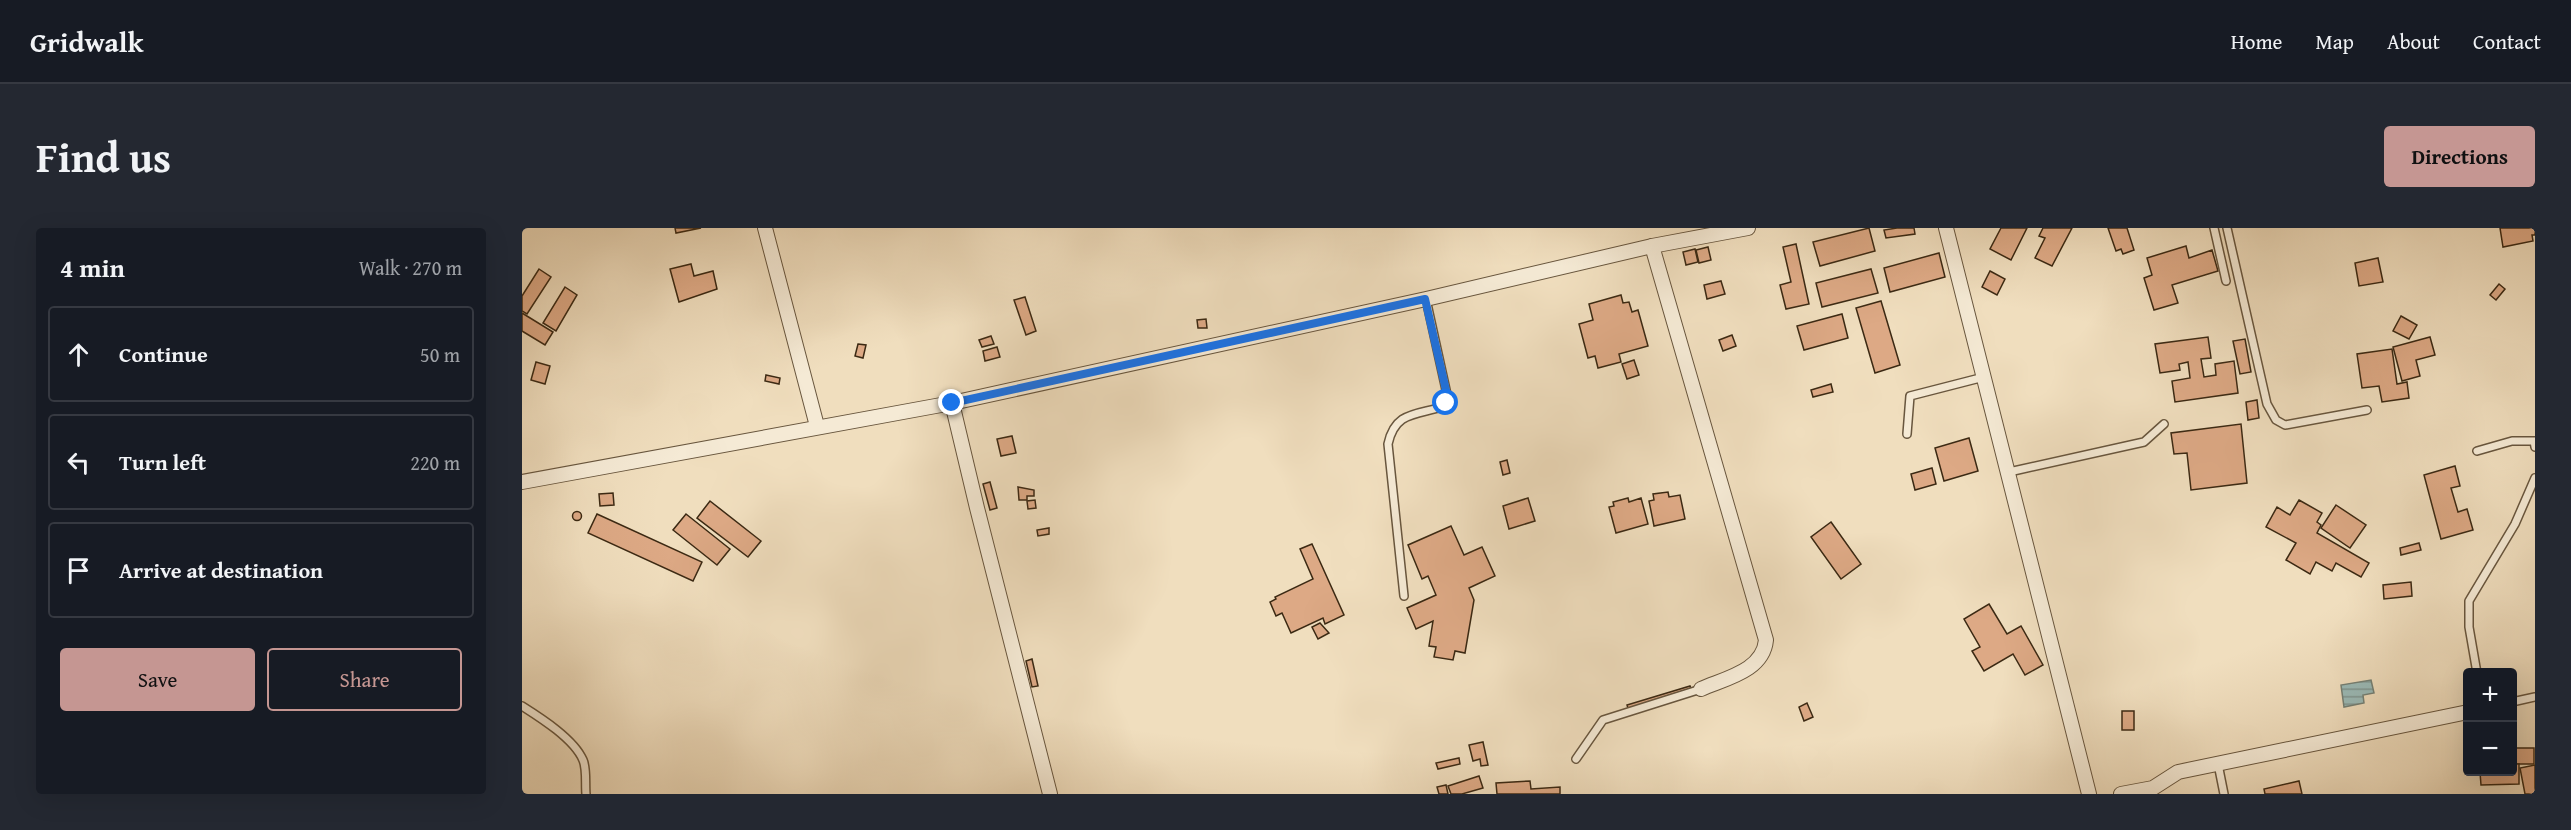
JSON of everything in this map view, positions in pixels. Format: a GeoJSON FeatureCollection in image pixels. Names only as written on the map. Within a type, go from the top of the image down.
{"type":"FeatureCollection","features":[{"type":"Feature","properties":{"kind":"street"},"geometry":{"type":"LineString","coordinates":[[765,228],[817,426]]}},
{"type":"Feature","properties":{"kind":"street"},"geometry":{"type":"LineString","coordinates":[[522,482],[952,403],[1425,299],[1652,246],[1748,228]]}},
{"type":"Feature","properties":{"kind":"street"},"geometry":{"type":"LineString","coordinates":[[1946,228],[2089,794]]}},
{"type":"Feature","properties":{"kind":"street"},"geometry":{"type":"LineString","coordinates":[[1652,246],[1766,640],[1762,657],[1753,666],[1701,689]]}},
{"type":"Feature","properties":{"kind":"street"},"geometry":{"type":"LineString","coordinates":[[952,403],[1050,794]]}},
{"type":"Feature","properties":{"kind":"street"},"geometry":{"type":"LineString","coordinates":[[2121,794],[2152,788],[2178,772],[2463,713]]}},
{"type":"Feature","properties":{"kind":"lane"},"geometry":{"type":"LineString","coordinates":[[2214,228],[2226,281]]}},
{"type":"Feature","properties":{"kind":"lane"},"geometry":{"type":"LineString","coordinates":[[2227,228],[2267,404],[2276,420],[2285,425],[2367,410]]}},
{"type":"Feature","properties":{"kind":"lane"},"geometry":{"type":"LineString","coordinates":[[1404,596],[1388,444],[1392,428],[1401,419],[1442,407],[1448,399],[1425,299]]}},
{"type":"Feature","properties":{"kind":"lane"},"geometry":{"type":"LineString","coordinates":[[1907,434],[1910,396],[1984,377]]}},
{"type":"Feature","properties":{"kind":"lane"},"geometry":{"type":"LineString","coordinates":[[2009,472],[2144,442],[2164,424]]}},
{"type":"Feature","properties":{"kind":"lane"},"geometry":{"type":"LineString","coordinates":[[2477,451],[2511,441],[2534,441],[2535,447]]}},
{"type":"Feature","properties":{"kind":"lane"},"geometry":{"type":"LineString","coordinates":[[2477,668],[2469,627],[2469,601],[2515,524],[2535,478]]}},
{"type":"Feature","properties":{"kind":"lane"},"geometry":{"type":"LineString","coordinates":[[1576,759],[1603,720],[1701,689]]}},
{"type":"Feature","properties":{"kind":"lane"},"geometry":{"type":"LineString","coordinates":[[2517,701],[2535,697]]}},
{"type":"Feature","properties":{"kind":"lane"},"geometry":{"type":"LineString","coordinates":[[522,706],[541,717],[568,741],[584,761],[586,794]]}},
{"type":"Feature","properties":{"kind":"lane"},"geometry":{"type":"LineString","coordinates":[[2218,764],[2224,794]]}},
{"type":"Feature","properties":{"kind":"water"},"geometry":{"type":"Polygon","coordinates":[[[2371,680],[2374,693],[2363,695],[2364,703],[2344,707],[2341,685],[2371,680]]]}},
{"type":"Feature","properties":{"kind":"building"},"geometry":{"type":"Polygon","coordinates":[[[675,228],[701,228],[676,233],[675,228]]]}},
{"type":"Feature","properties":{"kind":"building"},"geometry":{"type":"Polygon","coordinates":[[[1869,228],[1875,251],[1820,266],[1813,242],[1869,228]]]}},
{"type":"Feature","properties":{"kind":"building"},"geometry":{"type":"Polygon","coordinates":[[[1914,228],[1915,234],[1886,238],[1884,230],[1914,228]]]}},
{"type":"Feature","properties":{"kind":"building"},"geometry":{"type":"Polygon","coordinates":[[[2001,228],[2027,228],[2011,260],[1990,249],[2001,228]]]}},
{"type":"Feature","properties":{"kind":"building"},"geometry":{"type":"Polygon","coordinates":[[[2043,228],[2072,228],[2052,266],[2035,258],[2045,238],[2039,236],[2043,228]]]}},
{"type":"Feature","properties":{"kind":"building"},"geometry":{"type":"Polygon","coordinates":[[[2108,228],[2127,228],[2134,250],[2123,254],[2121,249],[2116,251],[2108,228]]]}},
{"type":"Feature","properties":{"kind":"building"},"geometry":{"type":"Polygon","coordinates":[[[2500,228],[2535,228],[2535,235],[2532,235],[2533,241],[2503,247],[2500,228]]]}},
{"type":"Feature","properties":{"kind":"building"},"geometry":{"type":"Polygon","coordinates":[[[1796,244],[1809,304],[1786,309],[1780,285],[1791,282],[1783,247],[1796,244]]]}},
{"type":"Feature","properties":{"kind":"building"},"geometry":{"type":"Polygon","coordinates":[[[2186,246],[2189,258],[2212,250],[2218,271],[2172,285],[2178,303],[2154,310],[2144,278],[2152,275],[2147,258],[2186,246]]]}},
{"type":"Feature","properties":{"kind":"building"},"geometry":{"type":"Polygon","coordinates":[[[1708,247],[1711,260],[1699,263],[1696,250],[1708,247]]]}},
{"type":"Feature","properties":{"kind":"building"},"geometry":{"type":"Polygon","coordinates":[[[1695,249],[1698,262],[1686,265],[1683,252],[1695,249]]]}},
{"type":"Feature","properties":{"kind":"building"},"geometry":{"type":"Polygon","coordinates":[[[1939,253],[1945,277],[1890,292],[1884,268],[1939,253]]]}},
{"type":"Feature","properties":{"kind":"building"},"geometry":{"type":"Polygon","coordinates":[[[2378,258],[2383,282],[2359,286],[2355,263],[2378,258]]]}},
{"type":"Feature","properties":{"kind":"building"},"geometry":{"type":"Polygon","coordinates":[[[691,264],[694,276],[713,271],[717,289],[679,302],[670,269],[691,264]]]}},
{"type":"Feature","properties":{"kind":"building"},"geometry":{"type":"Polygon","coordinates":[[[539,269],[551,277],[527,314],[522,311],[522,296],[539,269]]]}},
{"type":"Feature","properties":{"kind":"building"},"geometry":{"type":"Polygon","coordinates":[[[1871,269],[1878,293],[1822,307],[1816,283],[1871,269]]]}},
{"type":"Feature","properties":{"kind":"building"},"geometry":{"type":"Polygon","coordinates":[[[1990,271],[2005,279],[1997,295],[1982,287],[1990,271]]]}},
{"type":"Feature","properties":{"kind":"building"},"geometry":{"type":"Polygon","coordinates":[[[1721,281],[1725,294],[1707,299],[1704,285],[1721,281]]]}},
{"type":"Feature","properties":{"kind":"building"},"geometry":{"type":"Polygon","coordinates":[[[2499,284],[2505,289],[2496,300],[2490,295],[2499,284]]]}},
{"type":"Feature","properties":{"kind":"building"},"geometry":{"type":"Polygon","coordinates":[[[565,287],[577,295],[556,331],[543,323],[565,287]]]}},
{"type":"Feature","properties":{"kind":"building"},"geometry":{"type":"Polygon","coordinates":[[[1621,295],[1623,303],[1629,302],[1632,312],[1638,310],[1648,346],[1619,354],[1621,362],[1598,368],[1595,356],[1588,358],[1579,324],[1593,320],[1589,304],[1621,295]]]}},
{"type":"Feature","properties":{"kind":"building"},"geometry":{"type":"Polygon","coordinates":[[[1025,297],[1036,331],[1026,335],[1014,300],[1025,297]]]}},
{"type":"Feature","properties":{"kind":"building"},"geometry":{"type":"Polygon","coordinates":[[[1881,301],[1900,365],[1875,373],[1856,308],[1881,301]]]}},
{"type":"Feature","properties":{"kind":"building"},"geometry":{"type":"Polygon","coordinates":[[[522,313],[553,332],[545,345],[522,331],[522,313]]]}},
{"type":"Feature","properties":{"kind":"building"},"geometry":{"type":"Polygon","coordinates":[[[1842,314],[1848,338],[1804,350],[1797,326],[1842,314]]]}},
{"type":"Feature","properties":{"kind":"building"},"geometry":{"type":"Polygon","coordinates":[[[2401,316],[2417,325],[2409,339],[2393,331],[2401,316]]]}},
{"type":"Feature","properties":{"kind":"building"},"geometry":{"type":"Polygon","coordinates":[[[1206,319],[1207,328],[1198,328],[1197,320],[1206,319]]]}},
{"type":"Feature","properties":{"kind":"building"},"geometry":{"type":"Polygon","coordinates":[[[1732,335],[1736,346],[1723,351],[1719,340],[1732,335]]]}},
{"type":"Feature","properties":{"kind":"building"},"geometry":{"type":"Polygon","coordinates":[[[991,336],[994,344],[982,347],[979,340],[991,336]]]}},
{"type":"Feature","properties":{"kind":"building"},"geometry":{"type":"Polygon","coordinates":[[[2208,337],[2211,358],[2201,359],[2204,377],[2216,375],[2215,364],[2234,361],[2238,393],[2175,402],[2172,381],[2190,378],[2188,362],[2179,364],[2180,370],[2160,373],[2155,344],[2208,337]]]}},
{"type":"Feature","properties":{"kind":"building"},"geometry":{"type":"Polygon","coordinates":[[[2430,337],[2435,355],[2416,360],[2420,376],[2402,381],[2393,347],[2430,337]]]}},
{"type":"Feature","properties":{"kind":"building"},"geometry":{"type":"Polygon","coordinates":[[[2245,339],[2251,372],[2240,374],[2233,341],[2245,339]]]}},
{"type":"Feature","properties":{"kind":"building"},"geometry":{"type":"Polygon","coordinates":[[[858,344],[866,345],[863,358],[855,356],[858,344]]]}},
{"type":"Feature","properties":{"kind":"building"},"geometry":{"type":"Polygon","coordinates":[[[997,347],[1000,357],[985,361],[983,351],[997,347]]]}},
{"type":"Feature","properties":{"kind":"building"},"geometry":{"type":"Polygon","coordinates":[[[2392,349],[2397,384],[2407,382],[2409,398],[2382,402],[2379,386],[2362,388],[2357,354],[2392,349]]]}},
{"type":"Feature","properties":{"kind":"building"},"geometry":{"type":"Polygon","coordinates":[[[1634,360],[1639,375],[1627,379],[1622,364],[1634,360]]]}},
{"type":"Feature","properties":{"kind":"building"},"geometry":{"type":"Polygon","coordinates":[[[536,362],[550,366],[545,384],[531,380],[536,362]]]}},
{"type":"Feature","properties":{"kind":"building"},"geometry":{"type":"Polygon","coordinates":[[[766,375],[780,378],[779,384],[765,381],[766,375]]]}},
{"type":"Feature","properties":{"kind":"building"},"geometry":{"type":"Polygon","coordinates":[[[1831,384],[1833,392],[1813,397],[1811,390],[1831,384]]]}},
{"type":"Feature","properties":{"kind":"building"},"geometry":{"type":"Polygon","coordinates":[[[2257,400],[2259,418],[2248,420],[2246,402],[2257,400]]]}},
{"type":"Feature","properties":{"kind":"building"},"geometry":{"type":"Polygon","coordinates":[[[2241,424],[2247,483],[2191,490],[2187,453],[2174,454],[2171,433],[2241,424]]]}},
{"type":"Feature","properties":{"kind":"building"},"geometry":{"type":"Polygon","coordinates":[[[1012,436],[1016,453],[1001,456],[997,439],[1012,436]]]}},
{"type":"Feature","properties":{"kind":"building"},"geometry":{"type":"Polygon","coordinates":[[[1969,438],[1978,471],[1944,481],[1935,448],[1969,438]]]}},
{"type":"Feature","properties":{"kind":"building"},"geometry":{"type":"Polygon","coordinates":[[[1507,460],[1510,473],[1503,475],[1500,462],[1507,460]]]}},
{"type":"Feature","properties":{"kind":"building"},"geometry":{"type":"Polygon","coordinates":[[[2455,466],[2460,486],[2451,488],[2458,512],[2467,509],[2473,530],[2441,539],[2424,475],[2455,466]]]}},
{"type":"Feature","properties":{"kind":"building"},"geometry":{"type":"Polygon","coordinates":[[[1932,468],[1936,484],[1915,490],[1911,474],[1932,468]]]}},
{"type":"Feature","properties":{"kind":"building"},"geometry":{"type":"Polygon","coordinates":[[[990,482],[997,508],[990,510],[983,484],[990,482]]]}},
{"type":"Feature","properties":{"kind":"building"},"geometry":{"type":"Polygon","coordinates":[[[1018,487],[1034,490],[1034,496],[1027,496],[1027,500],[1019,500],[1018,487]]]}},
{"type":"Feature","properties":{"kind":"building"},"geometry":{"type":"Polygon","coordinates":[[[1668,492],[1669,497],[1680,495],[1685,519],[1654,526],[1649,501],[1654,500],[1653,494],[1668,492]]]}},
{"type":"Feature","properties":{"kind":"building"},"geometry":{"type":"Polygon","coordinates":[[[613,493],[614,505],[600,506],[599,494],[613,493]]]}},
{"type":"Feature","properties":{"kind":"building"},"geometry":{"type":"Polygon","coordinates":[[[1528,498],[1535,521],[1509,529],[1503,506],[1528,498]]]}},
{"type":"Feature","properties":{"kind":"building"},"geometry":{"type":"Polygon","coordinates":[[[1628,498],[1629,502],[1641,498],[1648,524],[1616,533],[1609,507],[1614,506],[1613,502],[1628,498]]]}},
{"type":"Feature","properties":{"kind":"building"},"geometry":{"type":"Polygon","coordinates":[[[1035,500],[1036,508],[1028,509],[1027,501],[1035,500]]]}},
{"type":"Feature","properties":{"kind":"building"},"geometry":{"type":"Polygon","coordinates":[[[2299,500],[2322,513],[2317,522],[2321,525],[2317,533],[2369,563],[2361,577],[2336,563],[2332,571],[2316,562],[2310,574],[2286,560],[2296,543],[2266,527],[2277,507],[2290,515],[2299,500]]]}},
{"type":"Feature","properties":{"kind":"building"},"geometry":{"type":"Polygon","coordinates":[[[710,501],[761,541],[748,557],[697,518],[710,501]]]}},
{"type":"Feature","properties":{"kind":"building"},"geometry":{"type":"Polygon","coordinates":[[[2336,505],[2366,525],[2350,548],[2321,528],[2336,505]]]}},
{"type":"Feature","properties":{"kind":"building"},"geometry":{"type":"Polygon","coordinates":[[[577,511],[582,516],[577,521],[572,516],[577,511]]]}},
{"type":"Feature","properties":{"kind":"building"},"geometry":{"type":"Polygon","coordinates":[[[597,514],[702,562],[693,581],[588,533],[597,514]]]}},
{"type":"Feature","properties":{"kind":"building"},"geometry":{"type":"Polygon","coordinates":[[[686,514],[730,549],[717,565],[673,530],[686,514]]]}},
{"type":"Feature","properties":{"kind":"building"},"geometry":{"type":"Polygon","coordinates":[[[1831,522],[1861,564],[1841,579],[1811,537],[1831,522]]]}},
{"type":"Feature","properties":{"kind":"building"},"geometry":{"type":"Polygon","coordinates":[[[1451,526],[1464,555],[1482,547],[1495,576],[1469,588],[1474,600],[1465,653],[1455,651],[1453,660],[1434,657],[1436,647],[1429,646],[1433,621],[1416,629],[1407,608],[1436,595],[1428,576],[1422,579],[1408,545],[1451,526]]]}},
{"type":"Feature","properties":{"kind":"building"},"geometry":{"type":"Polygon","coordinates":[[[1049,528],[1049,534],[1038,536],[1037,530],[1049,528]]]}},
{"type":"Feature","properties":{"kind":"building"},"geometry":{"type":"Polygon","coordinates":[[[2419,543],[2421,550],[2401,555],[2400,548],[2419,543]]]}},
{"type":"Feature","properties":{"kind":"building"},"geometry":{"type":"Polygon","coordinates":[[[1312,544],[1344,615],[1325,624],[1323,618],[1291,633],[1282,613],[1276,616],[1270,602],[1276,599],[1275,597],[1313,579],[1300,549],[1312,544]]]}},
{"type":"Feature","properties":{"kind":"building"},"geometry":{"type":"Polygon","coordinates":[[[2411,582],[2412,596],[2384,599],[2383,585],[2411,582]]]}},
{"type":"Feature","properties":{"kind":"building"},"geometry":{"type":"Polygon","coordinates":[[[1989,604],[2007,634],[2021,626],[2043,665],[2025,675],[2013,654],[1984,671],[1972,651],[1980,647],[1964,619],[1989,604]]]}},
{"type":"Feature","properties":{"kind":"building"},"geometry":{"type":"Polygon","coordinates":[[[1320,623],[1329,633],[1318,639],[1312,627],[1320,623]]]}},
{"type":"Feature","properties":{"kind":"building"},"geometry":{"type":"Polygon","coordinates":[[[1032,659],[1038,686],[1032,687],[1026,661],[1032,659]]]}},
{"type":"Feature","properties":{"kind":"building"},"geometry":{"type":"Polygon","coordinates":[[[1690,686],[1693,695],[1630,715],[1627,705],[1690,686]]]}},
{"type":"Feature","properties":{"kind":"building"},"geometry":{"type":"Polygon","coordinates":[[[1807,703],[1813,717],[1804,721],[1799,707],[1807,703]]]}},
{"type":"Feature","properties":{"kind":"building"},"geometry":{"type":"Polygon","coordinates":[[[2122,711],[2134,711],[2134,730],[2122,730],[2122,711]]]}},
{"type":"Feature","properties":{"kind":"building"},"geometry":{"type":"Polygon","coordinates":[[[1483,742],[1488,765],[1481,766],[1480,759],[1473,761],[1469,745],[1483,742]]]}},
{"type":"Feature","properties":{"kind":"building"},"geometry":{"type":"Polygon","coordinates":[[[2517,748],[2534,748],[2534,764],[2517,764],[2517,748]]]}},
{"type":"Feature","properties":{"kind":"building"},"geometry":{"type":"Polygon","coordinates":[[[1459,758],[1460,764],[1438,769],[1436,763],[1459,758]]]}},
{"type":"Feature","properties":{"kind":"building"},"geometry":{"type":"Polygon","coordinates":[[[2517,764],[2519,764],[2519,784],[2481,785],[2480,776],[2517,776],[2517,764]]]}},
{"type":"Feature","properties":{"kind":"building"},"geometry":{"type":"Polygon","coordinates":[[[2535,765],[2535,794],[2525,794],[2520,768],[2535,765]]]}},
{"type":"Feature","properties":{"kind":"building"},"geometry":{"type":"Polygon","coordinates":[[[1479,776],[1483,788],[1462,794],[1451,794],[1448,786],[1479,776]]]}},
{"type":"Feature","properties":{"kind":"building"},"geometry":{"type":"Polygon","coordinates":[[[1530,781],[1531,789],[1560,787],[1560,794],[1497,794],[1496,783],[1530,781]]]}},
{"type":"Feature","properties":{"kind":"building"},"geometry":{"type":"Polygon","coordinates":[[[2299,781],[2302,794],[2265,794],[2264,789],[2299,781]]]}},
{"type":"Feature","properties":{"kind":"building"},"geometry":{"type":"Polygon","coordinates":[[[1446,785],[1448,794],[1439,794],[1437,787],[1446,785]]]}},
{"type":"Feature","properties":{"kind":"route"},"geometry":{"type":"LineString","coordinates":[[952,403],[1425,299],[1448,399],[1446,403]]}}]}
